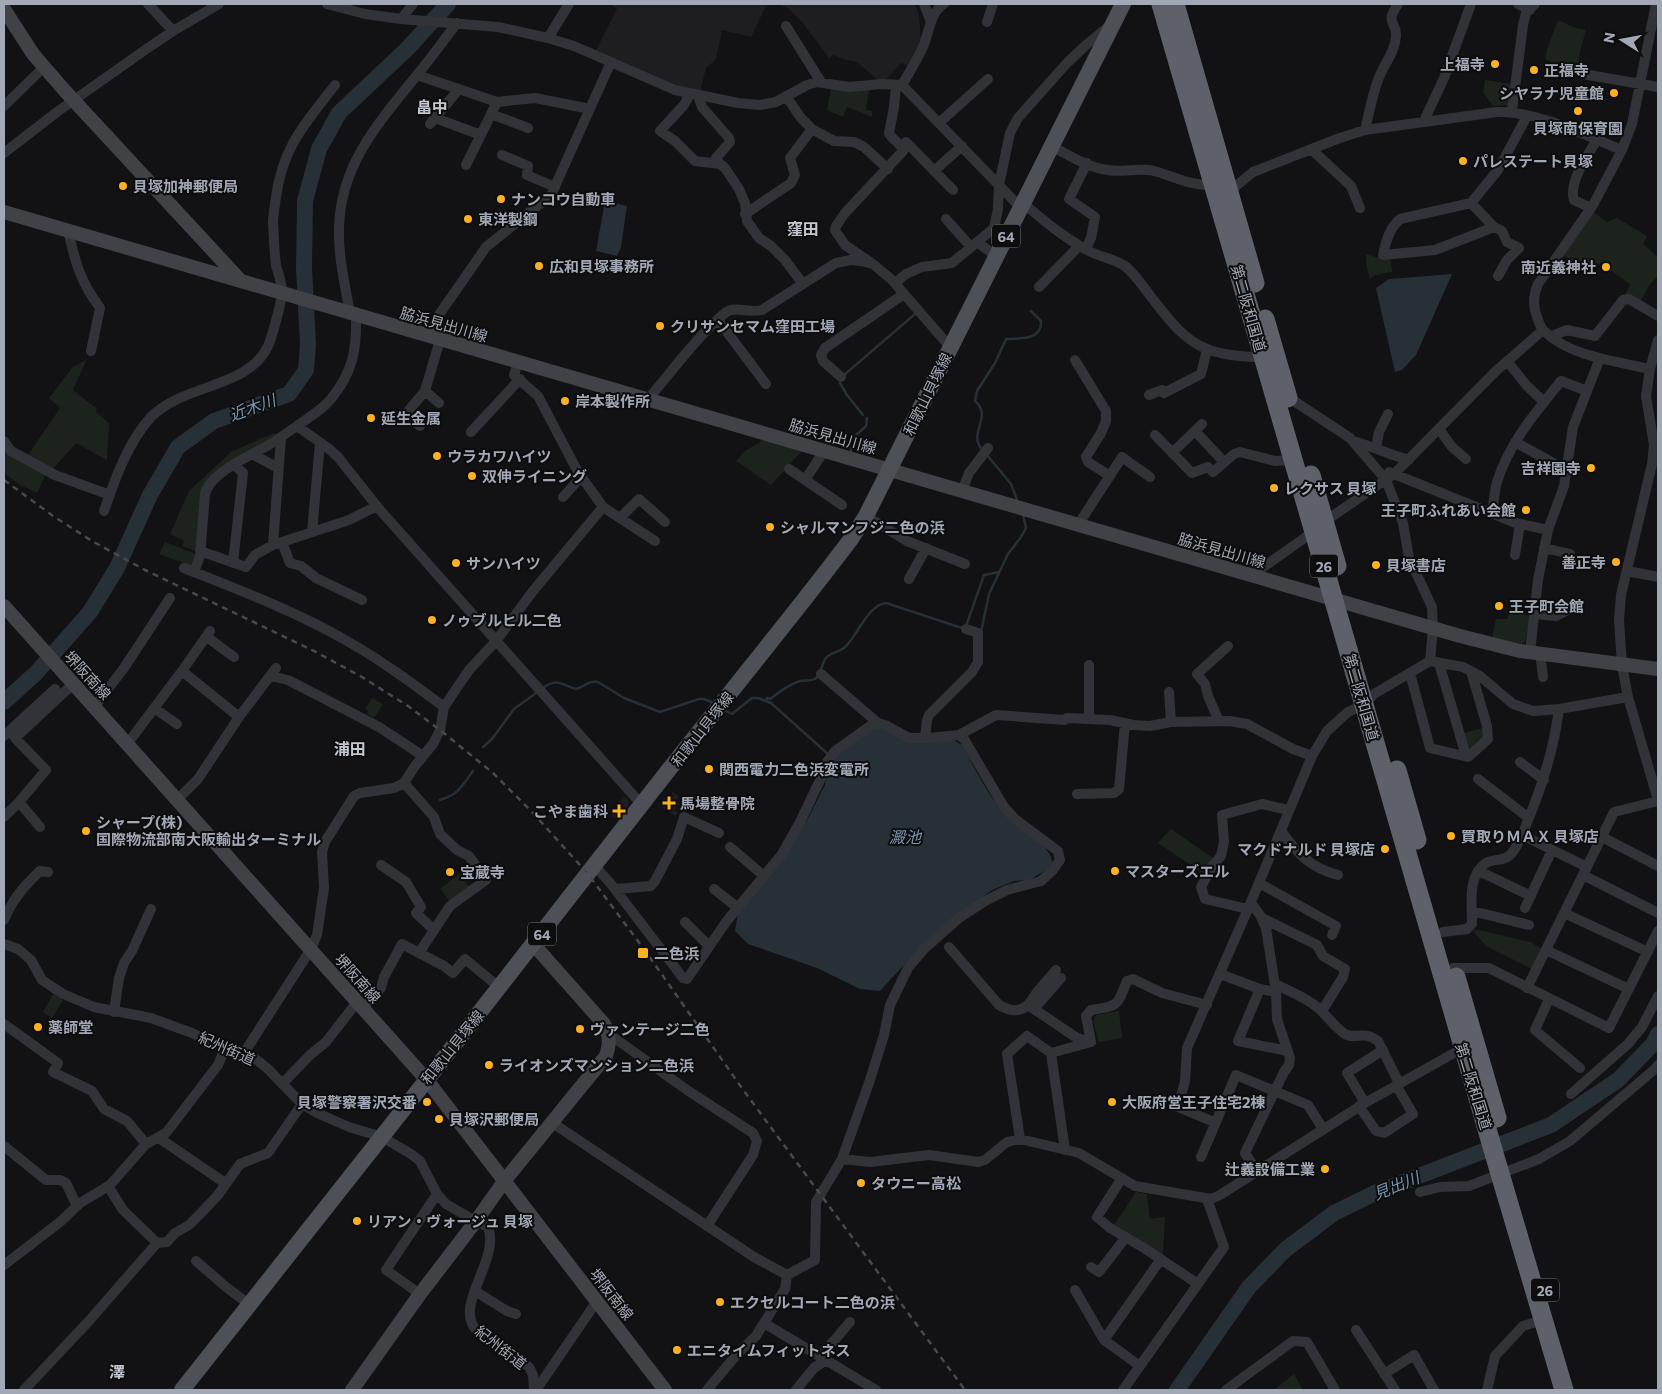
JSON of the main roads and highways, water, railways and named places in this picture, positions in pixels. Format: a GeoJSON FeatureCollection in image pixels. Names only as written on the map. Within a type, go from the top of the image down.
{"type":"FeatureCollection","features":[{"type":"Feature","properties":{"kind":"highway","name":"第二阪和国道"},"geometry":{"type":"LineString","coordinates":[[1161,4],[1288,397],[1319,527],[1369,699],[1463,1048],[1493,1126]]}},
{"type":"Feature","properties":{"kind":"highway","name":"第二阪和国道"},"geometry":{"type":"LineString","coordinates":[[1175,4],[1263,358],[1294,460],[1319,527]]}},
{"type":"Feature","properties":{"kind":"highway","name":"第二阪和国道"},"geometry":{"type":"LineString","coordinates":[[1369,699],[1443,932],[1543,1320],[1564,1390]]}},
{"type":"Feature","properties":{"kind":"highway","name":"第二阪和国道"},"geometry":{"type":"LineString","coordinates":[[1511,1190],[1530,1242],[1577,1390]]}},
{"type":"Feature","properties":{"kind":"main road","name":"和歌山貝塚線"},"geometry":{"type":"LineString","coordinates":[[182,1390],[825,574],[866,516],[1123,4]]}},
{"type":"Feature","properties":{"kind":"water"},"geometry":{"type":"Polygon","coordinates":[[[605,201],[627,206],[621,247],[617,256],[596,251],[605,201]]]}},
{"type":"Feature","properties":{"kind":"water"},"geometry":{"type":"Polygon","coordinates":[[[1452,274],[1416,355],[1402,370],[1395,372],[1376,288],[1389,279],[1452,274]]]}},
{"type":"Feature","properties":{"kind":"water","name":"澱池"},"geometry":{"type":"Polygon","coordinates":[[[881,726],[898,737],[952,739],[962,745],[983,784],[1002,811],[1043,845],[1048,851],[1053,866],[1029,880],[1014,881],[992,890],[967,908],[915,953],[880,991],[860,989],[817,968],[748,944],[735,931],[738,913],[807,820],[825,785],[832,758],[872,729],[881,726]]]}},
{"type":"Feature","properties":{"kind":"waterway","name":"近木川"},"geometry":{"type":"LineString","coordinates":[[4,702],[36,673],[90,612],[117,568],[150,495],[178,447],[214,421],[289,394],[306,370],[308,344],[304,268],[305,201],[319,149],[339,113],[408,48],[448,4]]}},
{"type":"Feature","properties":{"kind":"waterway"},"geometry":{"type":"LineString","coordinates":[[983,451],[977,438],[982,413],[975,401],[977,391],[995,363],[1006,339],[1029,337],[1038,332],[1041,321],[1031,311]]}},
{"type":"Feature","properties":{"kind":"waterway"},"geometry":{"type":"LineString","coordinates":[[844,375],[915,314]]}},
{"type":"Feature","properties":{"kind":"waterway"},"geometry":{"type":"LineString","coordinates":[[840,383],[863,415]]}},
{"type":"Feature","properties":{"kind":"waterway"},"geometry":{"type":"LineString","coordinates":[[851,453],[852,439],[866,426],[867,418]]}},
{"type":"Feature","properties":{"kind":"waterway"},"geometry":{"type":"LineString","coordinates":[[987,455],[1011,484],[1018,502]]}},
{"type":"Feature","properties":{"kind":"waterway"},"geometry":{"type":"LineString","coordinates":[[981,632],[989,594],[1008,554],[1026,528],[1023,514]]}},
{"type":"Feature","properties":{"kind":"waterway"},"geometry":{"type":"LineString","coordinates":[[766,701],[767,698],[770,699],[796,682],[815,679],[826,658],[845,647],[869,614],[880,605],[886,603],[965,629],[984,575],[999,572]]}},
{"type":"Feature","properties":{"kind":"waterway"},"geometry":{"type":"LineString","coordinates":[[543,688],[556,682],[576,689],[592,682],[598,682],[624,698],[660,712],[699,699],[714,703]]}},
{"type":"Feature","properties":{"kind":"waterway"},"geometry":{"type":"LineString","coordinates":[[483,747],[492,739],[514,709],[539,691]]}},
{"type":"Feature","properties":{"kind":"waterway"},"geometry":{"type":"LineString","coordinates":[[724,710],[732,714],[752,698],[758,698],[771,703],[829,755]]}},
{"type":"Feature","properties":{"kind":"waterway"},"geometry":{"type":"LineString","coordinates":[[440,800],[455,793],[473,771]]}},
{"type":"Feature","properties":{"kind":"waterway","name":"見出川"},"geometry":{"type":"LineString","coordinates":[[1177,1390],[1249,1287],[1285,1250],[1334,1213],[1375,1193],[1551,1125],[1618,1080],[1653,1044],[1658,1034]]}},
{"type":"Feature","properties":{"kind":"railway"},"geometry":{"type":"LineString","coordinates":[[4,480],[53,516],[92,541],[145,570],[314,651],[362,677],[408,706],[493,773],[533,813],[588,874],[646,952],[744,1091],[965,1390]]}},
{"type":"Feature","properties":{"kind":"place","name":"上福寺"},"geometry":{"type":"Point","coordinates":[1495,64]}},
{"type":"Feature","properties":{"kind":"place","name":"正福寺"},"geometry":{"type":"Point","coordinates":[1534,70]}},
{"type":"Feature","properties":{"kind":"place","name":"シヤラナ児童館"},"geometry":{"type":"Point","coordinates":[1614,93]}},
{"type":"Feature","properties":{"kind":"place","name":"貝塚南保育園"},"geometry":{"type":"Point","coordinates":[1578,111]}},
{"type":"Feature","properties":{"kind":"place","name":"パレステート貝塚"},"geometry":{"type":"Point","coordinates":[1463,161]}},
{"type":"Feature","properties":{"kind":"place","name":"貝塚加神郵便局"},"geometry":{"type":"Point","coordinates":[123,186]}},
{"type":"Feature","properties":{"kind":"place","name":"ナンコウ自動車"},"geometry":{"type":"Point","coordinates":[501,199]}},
{"type":"Feature","properties":{"kind":"place","name":"東洋製鋼"},"geometry":{"type":"Point","coordinates":[468,219]}},
{"type":"Feature","properties":{"kind":"place","name":"広和貝塚事務所"},"geometry":{"type":"Point","coordinates":[539,266]}},
{"type":"Feature","properties":{"kind":"place","name":"南近義神社"},"geometry":{"type":"Point","coordinates":[1606,267]}},
{"type":"Feature","properties":{"kind":"place","name":"クリサンセマム窪田工場"},"geometry":{"type":"Point","coordinates":[660,326]}},
{"type":"Feature","properties":{"kind":"place","name":"岸本製作所"},"geometry":{"type":"Point","coordinates":[565,401]}},
{"type":"Feature","properties":{"kind":"place","name":"延生金属"},"geometry":{"type":"Point","coordinates":[371,418]}},
{"type":"Feature","properties":{"kind":"place","name":"ウラカワハイツ"},"geometry":{"type":"Point","coordinates":[437,456]}},
{"type":"Feature","properties":{"kind":"place","name":"吉祥園寺"},"geometry":{"type":"Point","coordinates":[1591,468]}},
{"type":"Feature","properties":{"kind":"place","name":"双伸ライニング"},"geometry":{"type":"Point","coordinates":[472,476]}},
{"type":"Feature","properties":{"kind":"place","name":"レクサス 貝塚"},"geometry":{"type":"Point","coordinates":[1274,488]}},
{"type":"Feature","properties":{"kind":"place","name":"王子町ふれあい会館"},"geometry":{"type":"Point","coordinates":[1526,510]}},
{"type":"Feature","properties":{"kind":"place","name":"シャルマンフジ二色の浜"},"geometry":{"type":"Point","coordinates":[770,527]}},
{"type":"Feature","properties":{"kind":"place","name":"善正寺"},"geometry":{"type":"Point","coordinates":[1616,562]}},
{"type":"Feature","properties":{"kind":"place","name":"サンハイツ"},"geometry":{"type":"Point","coordinates":[456,563]}},
{"type":"Feature","properties":{"kind":"place","name":"貝塚書店"},"geometry":{"type":"Point","coordinates":[1376,565]}},
{"type":"Feature","properties":{"kind":"place","name":"王子町会館"},"geometry":{"type":"Point","coordinates":[1499,606]}},
{"type":"Feature","properties":{"kind":"place","name":"ノゥブルヒル二色"},"geometry":{"type":"Point","coordinates":[432,620]}},
{"type":"Feature","properties":{"kind":"place","name":"関西電力二色浜変電所"},"geometry":{"type":"Point","coordinates":[709,769]}},
{"type":"Feature","properties":{"kind":"place","name":"馬場整骨院"},"geometry":{"type":"Point","coordinates":[669,803]}},
{"type":"Feature","properties":{"kind":"place","name":"こやま歯科"},"geometry":{"type":"Point","coordinates":[619,811]}},
{"type":"Feature","properties":{"kind":"place","name":"シャープ(株) 国際物流部南大阪輸出ターミナル"},"geometry":{"type":"Point","coordinates":[86,831]}},
{"type":"Feature","properties":{"kind":"place","name":"買取りＭＡＸ 貝塚店"},"geometry":{"type":"Point","coordinates":[1451,836]}},
{"type":"Feature","properties":{"kind":"place","name":"マクドナルド 貝塚店"},"geometry":{"type":"Point","coordinates":[1385,849]}},
{"type":"Feature","properties":{"kind":"place","name":"マスターズエル"},"geometry":{"type":"Point","coordinates":[1115,871]}},
{"type":"Feature","properties":{"kind":"place","name":"宝蔵寺"},"geometry":{"type":"Point","coordinates":[450,872]}},
{"type":"Feature","properties":{"kind":"place","name":"二色浜"},"geometry":{"type":"Point","coordinates":[643,953]}},
{"type":"Feature","properties":{"kind":"place","name":"薬師堂"},"geometry":{"type":"Point","coordinates":[38,1027]}},
{"type":"Feature","properties":{"kind":"place","name":"ヴァンテージ二色"},"geometry":{"type":"Point","coordinates":[580,1029]}},
{"type":"Feature","properties":{"kind":"place","name":"ライオンズマンション二色浜"},"geometry":{"type":"Point","coordinates":[489,1065]}},
{"type":"Feature","properties":{"kind":"place","name":"貝塚警察署沢交番"},"geometry":{"type":"Point","coordinates":[427,1102]}},
{"type":"Feature","properties":{"kind":"place","name":"大阪府営王子住宅2棟"},"geometry":{"type":"Point","coordinates":[1112,1102]}},
{"type":"Feature","properties":{"kind":"place","name":"貝塚沢郵便局"},"geometry":{"type":"Point","coordinates":[439,1119]}},
{"type":"Feature","properties":{"kind":"place","name":"辻義設備工業"},"geometry":{"type":"Point","coordinates":[1325,1169]}},
{"type":"Feature","properties":{"kind":"place","name":"タウニー高松"},"geometry":{"type":"Point","coordinates":[861,1183]}},
{"type":"Feature","properties":{"kind":"place","name":"リアン・ヴォージュ 貝塚"},"geometry":{"type":"Point","coordinates":[357,1221]}},
{"type":"Feature","properties":{"kind":"place","name":"エクセルコート二色の浜"},"geometry":{"type":"Point","coordinates":[720,1302]}},
{"type":"Feature","properties":{"kind":"place","name":"エニタイムフィットネス"},"geometry":{"type":"Point","coordinates":[677,1350]}},
{"type":"Feature","properties":{"kind":"district","name":"畠中"},"geometry":{"type":"Point","coordinates":[432,106]}},
{"type":"Feature","properties":{"kind":"district","name":"窪田"},"geometry":{"type":"Point","coordinates":[803,228]}},
{"type":"Feature","properties":{"kind":"district","name":"浦田"},"geometry":{"type":"Point","coordinates":[350,748]}},
{"type":"Feature","properties":{"kind":"district","name":"澤"},"geometry":{"type":"Point","coordinates":[117,1371]}}]}
